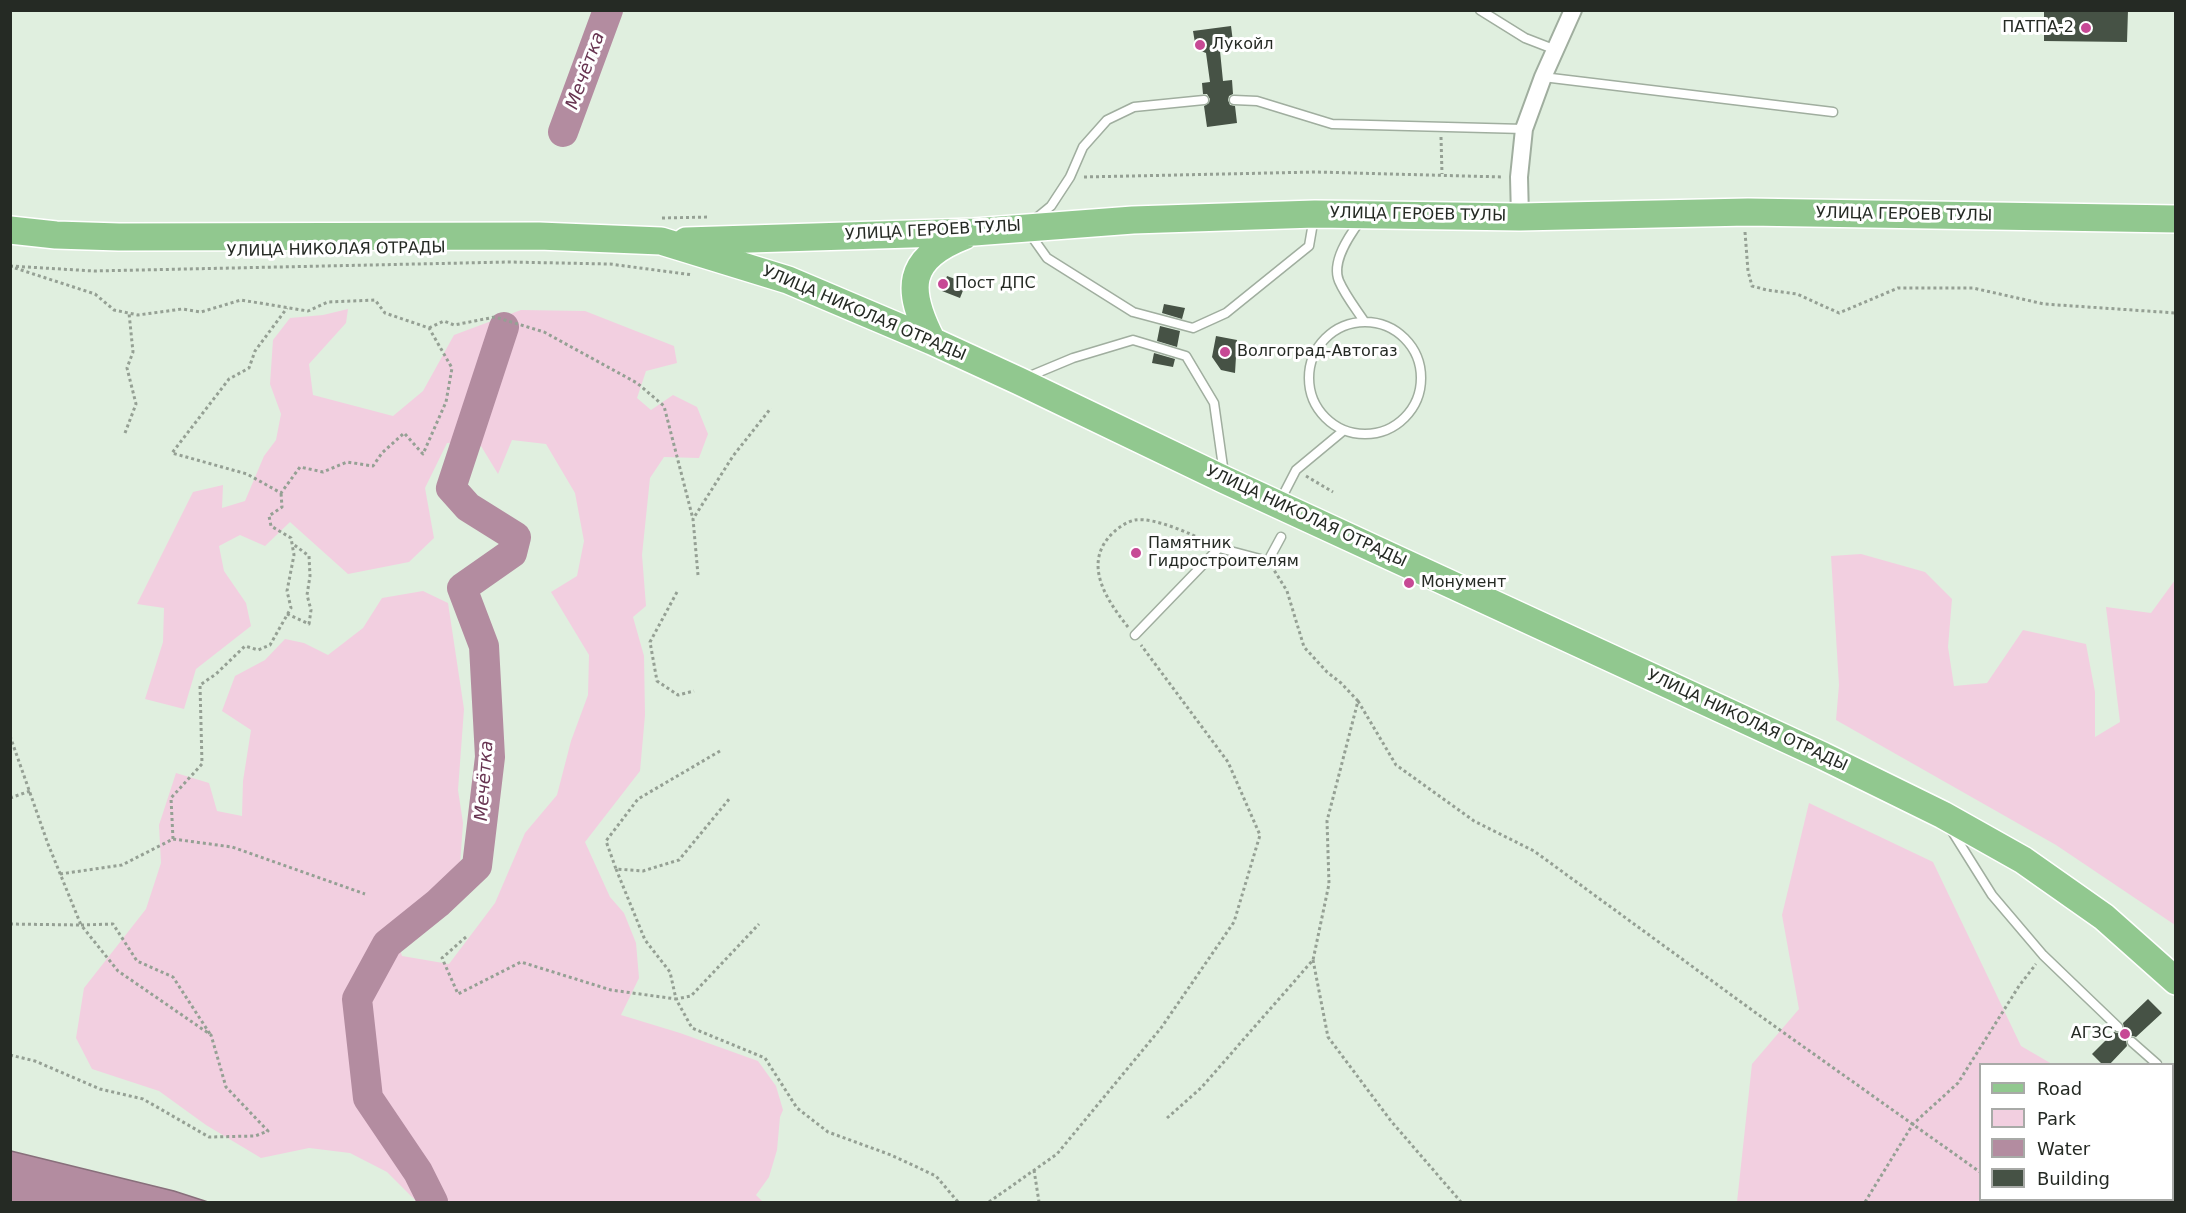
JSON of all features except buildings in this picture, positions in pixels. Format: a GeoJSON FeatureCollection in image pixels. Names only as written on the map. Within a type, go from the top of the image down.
{"type":"FeatureCollection","features":[{"type":"Feature","properties":{"kind":"main road","name":"УЛИЦА ГЕРОЕВ ТУЛЫ"},"geometry":{"type":"LineString","coordinates":[[661,241],[974,232],[1133,220],[1314,214],[1520,217],[1750,227],[2175,219]]}},
{"type":"Feature","properties":{"kind":"main road","name":"УЛИЦА НИКОЛАЯ ОТРАДЫ"},"geometry":{"type":"LineString","coordinates":[[10,230],[56,235],[119,237],[538,236],[661,241],[788,280],[1019,381],[1225,480],[1823,756],[1943,815],[2023,860],[2104,917],[2175,981]]}},
{"type":"Feature","properties":{"kind":"main road"},"geometry":{"type":"LineString","coordinates":[[932,341],[916,306],[915,279],[930,254],[945,243],[974,232]]}},
{"type":"Feature","properties":{"kind":"main road","name":"УЛИЦА НИКОЛАЯ ОТРАДЫ"},"geometry":{"type":"LineString","coordinates":[[10,246],[54,251],[119,253],[380,248],[537,248],[661,241]]}},
{"type":"Feature","properties":{"kind":"street"},"geometry":{"type":"LineString","coordinates":[[1520,217],[1520,177],[1524,129],[1543,77],[1573,10]]}},
{"type":"Feature","properties":{"kind":"lane"},"geometry":{"type":"LineString","coordinates":[[1480,10],[1525,38],[1556,50]]}},
{"type":"Feature","properties":{"kind":"lane"},"geometry":{"type":"LineString","coordinates":[[1543,77],[1833,112]]}},
{"type":"Feature","properties":{"kind":"lane"},"geometry":{"type":"LineString","coordinates":[[1204,100],[1134,106],[1107,120],[1083,147],[1071,177],[1051,206],[1025,227],[1047,258],[1133,312],[1193,328],[1226,314],[1309,246],[1314,214]]}},
{"type":"Feature","properties":{"kind":"lane"},"geometry":{"type":"LineString","coordinates":[[1234,100],[1257,101],[1332,124],[1524,129]]}},
{"type":"Feature","properties":{"kind":"lane"},"geometry":{"type":"LineString","coordinates":[[1364,321],[1338,280],[1339,263],[1347,238],[1365,215]]}},
{"type":"Feature","properties":{"kind":"lane"},"geometry":{"type":"LineString","coordinates":[[1364,321],[1386,325],[1406,338],[1418,358],[1422,381],[1416,404],[1403,421],[1385,432],[1364,435],[1343,431],[1325,418],[1313,400],[1308,378],[1312,357],[1325,339],[1343,326],[1364,321]]}},
{"type":"Feature","properties":{"kind":"lane"},"geometry":{"type":"LineString","coordinates":[[1019,381],[1073,358],[1133,340],[1186,356],[1214,403],[1225,480]]}},
{"type":"Feature","properties":{"kind":"lane"},"geometry":{"type":"LineString","coordinates":[[1279,504],[1296,470],[1343,431]]}},
{"type":"Feature","properties":{"kind":"lane"},"geometry":{"type":"LineString","coordinates":[[1135,635],[1219,548],[1268,561],[1281,537]]}},
{"type":"Feature","properties":{"kind":"lane"},"geometry":{"type":"LineString","coordinates":[[1943,815],[1961,848],[1992,895],[2043,955],[2118,1027]]}},
{"type":"Feature","properties":{"kind":"lane"},"geometry":{"type":"LineString","coordinates":[[2132,1041],[2155,1063]]}},
{"type":"Feature","properties":{"kind":"path"},"geometry":{"type":"LineString","coordinates":[[1440,127],[1442,174]]}},
{"type":"Feature","properties":{"kind":"path"},"geometry":{"type":"LineString","coordinates":[[1071,177],[1316,172],[1520,177]]}},
{"type":"Feature","properties":{"kind":"path"},"geometry":{"type":"LineString","coordinates":[[1750,227],[1748,271],[1752,286],[1797,294],[1839,313],[1898,288],[1973,288],[2044,304],[2175,314]]}},
{"type":"Feature","properties":{"kind":"path"},"geometry":{"type":"LineString","coordinates":[[10,266],[94,271],[520,262],[610,264],[696,275]]}},
{"type":"Feature","properties":{"kind":"path"},"geometry":{"type":"LineString","coordinates":[[10,266],[95,294],[114,310],[138,315],[182,309],[201,312],[241,300],[308,311],[328,302],[375,300],[385,313],[429,328],[452,368],[446,402],[423,454],[404,433],[382,453],[373,466],[347,462],[323,472],[300,467],[281,493],[282,507],[269,516],[271,526],[291,538],[294,555],[287,591],[291,608],[270,645],[258,650],[245,646],[216,674],[200,685],[202,764],[171,798],[173,840]]}},
{"type":"Feature","properties":{"kind":"path"},"geometry":{"type":"LineString","coordinates":[[281,493],[247,474],[172,453],[230,380],[249,368],[255,351],[287,308]]}},
{"type":"Feature","properties":{"kind":"path"},"geometry":{"type":"LineString","coordinates":[[125,434],[136,404],[127,368],[133,352],[129,313]]}},
{"type":"Feature","properties":{"kind":"path"},"geometry":{"type":"LineString","coordinates":[[429,328],[444,321],[454,325],[495,317],[543,332],[638,382],[664,406],[693,519],[698,574]]}},
{"type":"Feature","properties":{"kind":"path"},"geometry":{"type":"LineString","coordinates":[[693,519],[734,456],[771,408]]}},
{"type":"Feature","properties":{"kind":"path"},"geometry":{"type":"LineString","coordinates":[[1296,470],[1333,492]]}},
{"type":"Feature","properties":{"kind":"path"},"geometry":{"type":"LineString","coordinates":[[989,1203],[1057,1154],[1161,1028],[1234,922],[1260,835],[1228,762],[1135,635],[1113,609],[1103,590],[1097,567],[1102,545],[1116,529],[1134,520],[1146,520],[1191,534],[1219,548]]}},
{"type":"Feature","properties":{"kind":"path"},"geometry":{"type":"LineString","coordinates":[[287,614],[309,624],[310,610],[307,595],[310,576],[309,556],[292,543]]}},
{"type":"Feature","properties":{"kind":"path"},"geometry":{"type":"LineString","coordinates":[[1268,561],[1287,591],[1304,646],[1327,672],[1358,701],[1396,765],[1474,821],[1534,851],[1979,1171]]}},
{"type":"Feature","properties":{"kind":"path"},"geometry":{"type":"LineString","coordinates":[[677,592],[650,642],[657,681],[678,695],[694,691]]}},
{"type":"Feature","properties":{"kind":"path"},"geometry":{"type":"LineString","coordinates":[[1358,701],[1327,821],[1329,884],[1313,960],[1328,1037],[1391,1121],[1461,1203]]}},
{"type":"Feature","properties":{"kind":"path"},"geometry":{"type":"LineString","coordinates":[[10,736],[81,925],[118,971],[211,1035]]}},
{"type":"Feature","properties":{"kind":"path"},"geometry":{"type":"LineString","coordinates":[[720,752],[638,799],[606,841],[645,940],[670,972],[676,999],[692,1028],[765,1058],[797,1108],[828,1132],[891,1155],[936,1176],[958,1203]]}},
{"type":"Feature","properties":{"kind":"path"},"geometry":{"type":"LineString","coordinates":[[10,798],[30,791]]}},
{"type":"Feature","properties":{"kind":"path"},"geometry":{"type":"LineString","coordinates":[[616,869],[643,871],[679,860],[730,798]]}},
{"type":"Feature","properties":{"kind":"path"},"geometry":{"type":"LineString","coordinates":[[60,874],[122,864],[173,840],[232,847],[365,894]]}},
{"type":"Feature","properties":{"kind":"path"},"geometry":{"type":"LineString","coordinates":[[10,924],[113,924],[137,961],[173,977],[211,1035],[226,1086],[268,1131],[255,1136],[209,1137],[142,1099],[100,1089],[35,1061],[10,1055]]}},
{"type":"Feature","properties":{"kind":"path"},"geometry":{"type":"LineString","coordinates":[[466,937],[442,958],[458,994],[520,962],[611,990],[676,999],[691,996],[759,924]]}},
{"type":"Feature","properties":{"kind":"path"},"geometry":{"type":"LineString","coordinates":[[1865,1203],[1913,1124],[1958,1083],[2019,986],[2043,955]]}},
{"type":"Feature","properties":{"kind":"path"},"geometry":{"type":"LineString","coordinates":[[1167,1118],[1201,1088],[1313,960]]}},
{"type":"Feature","properties":{"kind":"path"},"geometry":{"type":"LineString","coordinates":[[1034,1170],[1039,1203]]}},
{"type":"Feature","properties":{"kind":"green space"},"geometry":{"type":"Polygon","coordinates":[[[348,309],[346,323],[309,364],[313,395],[393,416],[423,391],[454,335],[521,310],[585,311],[674,346],[677,363],[646,371],[637,398],[651,410],[673,395],[697,407],[708,434],[699,458],[664,457],[650,478],[642,555],[646,606],[633,617],[644,656],[645,715],[640,771],[585,842],[610,897],[624,913],[636,943],[639,978],[621,1015],[758,1061],[776,1086],[783,1110],[780,1117],[777,1150],[769,1177],[756,1195],[763,1202],[417,1202],[387,1172],[350,1153],[309,1148],[261,1158],[206,1125],[159,1091],[92,1069],[76,1038],[84,988],[146,909],[161,863],[159,825],[176,773],[209,783],[217,811],[242,816],[243,781],[251,730],[222,711],[235,676],[265,660],[285,639],[304,643],[328,655],[363,628],[382,598],[423,591],[448,603],[464,709],[458,790],[463,823],[460,865],[429,897],[392,923],[402,956],[449,964],[495,903],[525,833],[557,795],[571,741],[588,695],[589,655],[551,592],[577,576],[584,541],[575,493],[546,444],[512,440],[498,474],[481,446],[447,443],[425,488],[434,538],[409,562],[348,574],[290,522],[265,546],[240,535],[219,546],[224,571],[246,603],[251,626],[196,669],[184,709],[145,699],[163,642],[164,608],[137,604],[193,492],[223,485],[222,508],[245,501],[264,456],[276,440],[281,414],[270,384],[273,340],[290,318],[323,315],[348,309]]]}},
{"type":"Feature","properties":{"kind":"green space"},"geometry":{"type":"Polygon","coordinates":[[[1861,554],[1925,572],[1952,599],[1948,647],[1954,686],[1987,683],[2023,630],[2086,644],[2095,692],[2095,737],[2120,722],[2106,607],[2151,613],[2175,580],[2175,925],[2056,845],[1836,720],[1839,685],[1831,556],[1861,554]]]}},
{"type":"Feature","properties":{"kind":"green space"},"geometry":{"type":"Polygon","coordinates":[[[1809,803],[1933,862],[2021,1046],[2050,1063],[1979,1063],[1979,1201],[2174,1201],[2174,1143],[2176,1144],[2175,1202],[1737,1202],[1752,1064],[1799,1009],[1782,915],[1809,803]]]}},
{"type":"Feature","properties":{"kind":"water"},"geometry":{"type":"Polygon","coordinates":[[[11,1151],[174,1191],[208,1202],[11,1202],[11,1151]]]}},
{"type":"Feature","properties":{"kind":"waterway","name":"Мечётка"},"geometry":{"type":"LineString","coordinates":[[563,132],[608,10]]}},
{"type":"Feature","properties":{"kind":"waterway","name":"Мечётка"},"geometry":{"type":"LineString","coordinates":[[433,1202],[418,1172],[368,1098],[357,999],[387,944],[438,903],[477,866],[490,757],[484,646],[462,588],[512,553],[516,537],[468,507],[451,488],[504,327]]}},
{"type":"Feature","properties":{"kind":"place","name":"ПАТПА-2"},"geometry":{"type":"Point","coordinates":[2086,28]}},
{"type":"Feature","properties":{"kind":"place","name":"Лукойл"},"geometry":{"type":"Point","coordinates":[1200,45]}},
{"type":"Feature","properties":{"kind":"place","name":"Пост ДПС"},"geometry":{"type":"Point","coordinates":[943,284]}},
{"type":"Feature","properties":{"kind":"place","name":"Волгоград-Автогаз"},"geometry":{"type":"Point","coordinates":[1225,352]}},
{"type":"Feature","properties":{"kind":"place","name":"Памятник Гидростроителям"},"geometry":{"type":"Point","coordinates":[1136,553]}},
{"type":"Feature","properties":{"kind":"place","name":"Монумент"},"geometry":{"type":"Point","coordinates":[1409,583]}},
{"type":"Feature","properties":{"kind":"place","name":"АГЗС"},"geometry":{"type":"Point","coordinates":[2125,1034]}}]}
